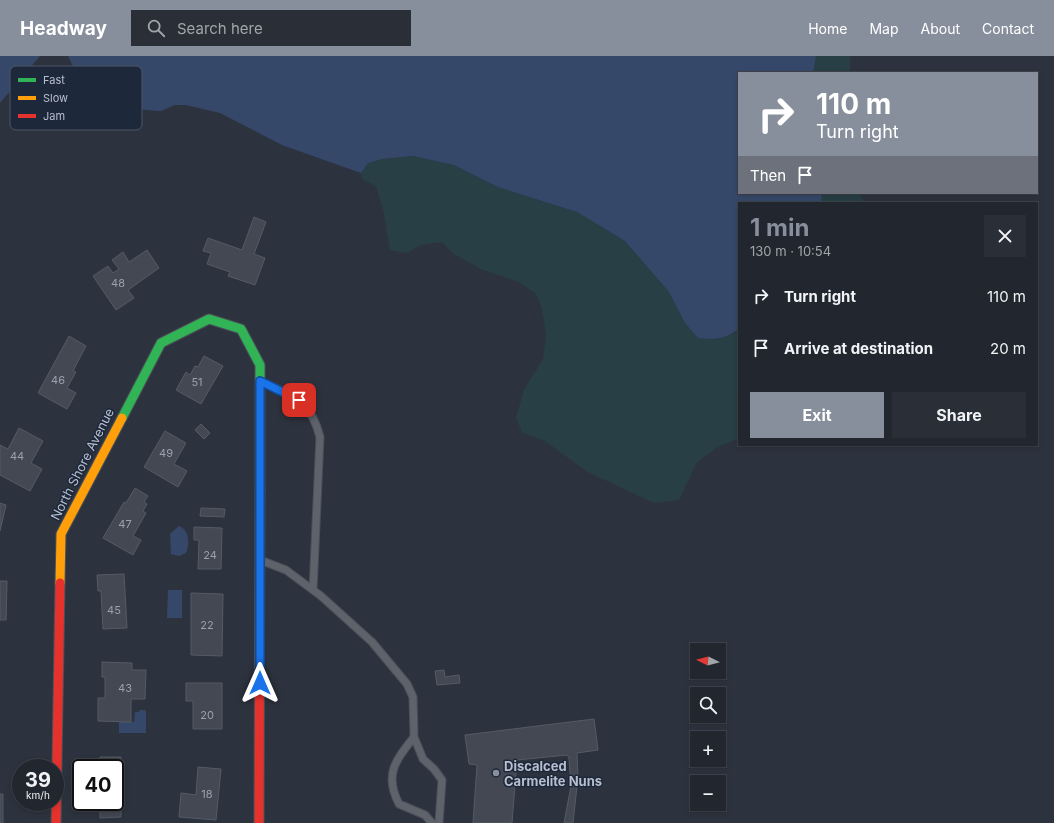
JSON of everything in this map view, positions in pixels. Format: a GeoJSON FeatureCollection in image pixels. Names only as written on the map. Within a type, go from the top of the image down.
{"type":"FeatureCollection","features":[{"type":"Feature","properties":{"kind":"street","name":"North Shore Avenue"},"geometry":{"type":"LineString","coordinates":[[56,823],[61,534],[161,343],[209,319],[241,329],[260,365],[259,823]]}},
{"type":"Feature","properties":{"kind":"lane"},"geometry":{"type":"LineString","coordinates":[[260,381],[299,400],[309,410],[316,421],[320,437],[313,590]]}},
{"type":"Feature","properties":{"kind":"lane"},"geometry":{"type":"LineString","coordinates":[[260,560],[286,570],[313,590],[372,642],[407,684],[413,697],[414,737],[424,759],[442,780],[439,823]]}},
{"type":"Feature","properties":{"kind":"lane"},"geometry":{"type":"LineString","coordinates":[[414,737],[401,754],[395,765],[392,778],[392,791],[399,804],[425,815],[432,823]]}},
{"type":"Feature","properties":{"kind":"shaded area"},"geometry":{"type":"Polygon","coordinates":[[[816,56],[850,56],[850,72],[813,72],[816,56]]]}},
{"type":"Feature","properties":{"kind":"shaded area"},"geometry":{"type":"Polygon","coordinates":[[[413,156],[454,165],[498,187],[577,212],[625,241],[669,292],[685,323],[733,334],[738,330],[738,438],[716,448],[697,462],[679,500],[654,503],[586,471],[545,441],[522,432],[516,418],[524,390],[543,359],[546,335],[542,308],[536,294],[519,282],[481,269],[454,254],[442,242],[421,245],[406,253],[390,250],[383,209],[376,186],[362,179],[361,173],[368,163],[382,159],[413,156]]]}},
{"type":"Feature","properties":{"kind":"shaded area"},"geometry":{"type":"Polygon","coordinates":[[[822,194],[860,194],[864,202],[821,202],[822,194]]]}},
{"type":"Feature","properties":{"kind":"water"},"geometry":{"type":"Polygon","coordinates":[[[0,56],[40,56],[31,66],[10,66],[10,91],[0,103],[0,56]]]}},
{"type":"Feature","properties":{"kind":"water"},"geometry":{"type":"Polygon","coordinates":[[[68,56],[816,56],[813,72],[738,72],[738,194],[822,194],[821,202],[738,202],[738,330],[724,337],[709,339],[698,338],[685,323],[669,292],[625,241],[577,212],[498,187],[454,165],[413,156],[382,159],[368,163],[361,173],[282,145],[220,113],[186,105],[175,105],[161,111],[142,109],[142,66],[73,66],[68,56]]]}},
{"type":"Feature","properties":{"kind":"water"},"geometry":{"type":"Polygon","coordinates":[[[179,526],[185,530],[187,534],[188,545],[186,553],[179,556],[171,554],[170,534],[179,526]]]}},
{"type":"Feature","properties":{"kind":"water"},"geometry":{"type":"Polygon","coordinates":[[[168,590],[182,590],[182,618],[167,618],[168,590]]]}},
{"type":"Feature","properties":{"kind":"water"},"geometry":{"type":"Polygon","coordinates":[[[140,710],[145,710],[146,712],[146,733],[119,733],[119,722],[134,722],[135,712],[139,712],[140,710]]]}},
{"type":"Feature","properties":{"kind":"building"},"geometry":{"type":"Polygon","coordinates":[[[254,217],[266,222],[254,254],[265,258],[255,285],[228,276],[230,272],[207,264],[211,253],[203,251],[208,238],[242,250],[254,217]]]}},
{"type":"Feature","properties":{"kind":"building"},"geometry":{"type":"Polygon","coordinates":[[[147,250],[159,268],[128,290],[134,298],[116,310],[93,276],[108,266],[113,273],[119,269],[112,260],[123,252],[129,262],[147,250]]]}},
{"type":"Feature","properties":{"kind":"building"},"geometry":{"type":"Polygon","coordinates":[[[69,336],[86,346],[73,371],[76,372],[67,388],[76,393],[67,409],[38,393],[69,336]]]}},
{"type":"Feature","properties":{"kind":"building"},"geometry":{"type":"Polygon","coordinates":[[[204,356],[223,366],[201,404],[176,390],[186,372],[190,375],[195,366],[198,367],[204,356]]]}},
{"type":"Feature","properties":{"kind":"building"},"geometry":{"type":"Polygon","coordinates":[[[201,424],[210,433],[204,439],[195,430],[201,424]]]}},
{"type":"Feature","properties":{"kind":"building"},"geometry":{"type":"Polygon","coordinates":[[[19,428],[43,441],[31,463],[42,469],[30,491],[0,475],[0,445],[8,449],[19,428]]]}},
{"type":"Feature","properties":{"kind":"building"},"geometry":{"type":"Polygon","coordinates":[[[165,431],[186,443],[174,464],[187,471],[178,487],[144,467],[165,431]]]}},
{"type":"Feature","properties":{"kind":"building"},"geometry":{"type":"Polygon","coordinates":[[[135,488],[148,496],[144,502],[147,504],[143,511],[146,513],[133,536],[141,540],[133,555],[103,538],[124,502],[126,503],[135,488]]]}},
{"type":"Feature","properties":{"kind":"building"},"geometry":{"type":"Polygon","coordinates":[[[0,503],[6,505],[0,531],[0,503]]]}},
{"type":"Feature","properties":{"kind":"building"},"geometry":{"type":"Polygon","coordinates":[[[201,508],[225,509],[224,517],[200,516],[201,508]]]}},
{"type":"Feature","properties":{"kind":"building"},"geometry":{"type":"Polygon","coordinates":[[[194,527],[222,528],[221,569],[198,569],[199,540],[194,540],[194,527]]]}},
{"type":"Feature","properties":{"kind":"building"},"geometry":{"type":"Polygon","coordinates":[[[124,574],[127,628],[103,629],[101,591],[98,591],[97,575],[124,574]]]}},
{"type":"Feature","properties":{"kind":"building"},"geometry":{"type":"Polygon","coordinates":[[[0,581],[7,581],[6,620],[0,620],[0,581]]]}},
{"type":"Feature","properties":{"kind":"building"},"geometry":{"type":"Polygon","coordinates":[[[191,593],[223,594],[222,656],[191,655],[191,593]]]}},
{"type":"Feature","properties":{"kind":"building"},"geometry":{"type":"Polygon","coordinates":[[[102,662],[132,663],[132,670],[146,670],[145,699],[131,699],[131,722],[98,721],[98,698],[105,698],[105,677],[102,677],[102,662]]]}},
{"type":"Feature","properties":{"kind":"building"},"geometry":{"type":"Polygon","coordinates":[[[444,670],[445,677],[459,675],[460,683],[437,685],[435,671],[444,670]]]}},
{"type":"Feature","properties":{"kind":"building"},"geometry":{"type":"Polygon","coordinates":[[[186,683],[222,683],[222,729],[193,729],[193,701],[186,701],[186,683]]]}},
{"type":"Feature","properties":{"kind":"building","name":"Discalced Carmelite Nuns"},"geometry":{"type":"Polygon","coordinates":[[[594,719],[598,750],[577,753],[578,777],[573,823],[564,823],[571,786],[569,758],[567,755],[517,760],[512,823],[473,823],[477,765],[469,764],[465,735],[594,719]]]}},
{"type":"Feature","properties":{"kind":"building"},"geometry":{"type":"Polygon","coordinates":[[[100,757],[121,757],[121,759],[100,759],[100,757]]]}},
{"type":"Feature","properties":{"kind":"building"},"geometry":{"type":"Polygon","coordinates":[[[198,767],[221,769],[216,820],[179,817],[181,793],[196,795],[198,767]]]}},
{"type":"Feature","properties":{"kind":"building"},"geometry":{"type":"Polygon","coordinates":[[[0,794],[3,794],[3,823],[0,823],[0,794]]]}},
{"type":"Feature","properties":{"kind":"building"},"geometry":{"type":"Polygon","coordinates":[[[100,811],[121,811],[121,817],[100,818],[100,811]]]}},
{"type":"Feature","properties":{"kind":"traffic: fast"},"geometry":{"type":"LineString","coordinates":[[122,418],[161,343],[209,319],[241,329],[260,365],[260,489]]}},
{"type":"Feature","properties":{"kind":"traffic: slow"},"geometry":{"type":"LineString","coordinates":[[60,583],[61,534],[122,418]]}},
{"type":"Feature","properties":{"kind":"traffic: jam"},"geometry":{"type":"LineString","coordinates":[[259,823],[260,489]]}},
{"type":"Feature","properties":{"kind":"traffic: jam"},"geometry":{"type":"LineString","coordinates":[[56,823],[60,583]]}},
{"type":"Feature","properties":{"kind":"place","name":"Discalced Carmelite Nuns"},"geometry":{"type":"Point","coordinates":[496,773]}},
{"type":"Feature","properties":{"kind":"route"},"geometry":{"type":"LineString","coordinates":[[260,683],[260,381],[299,400]]}}]}
